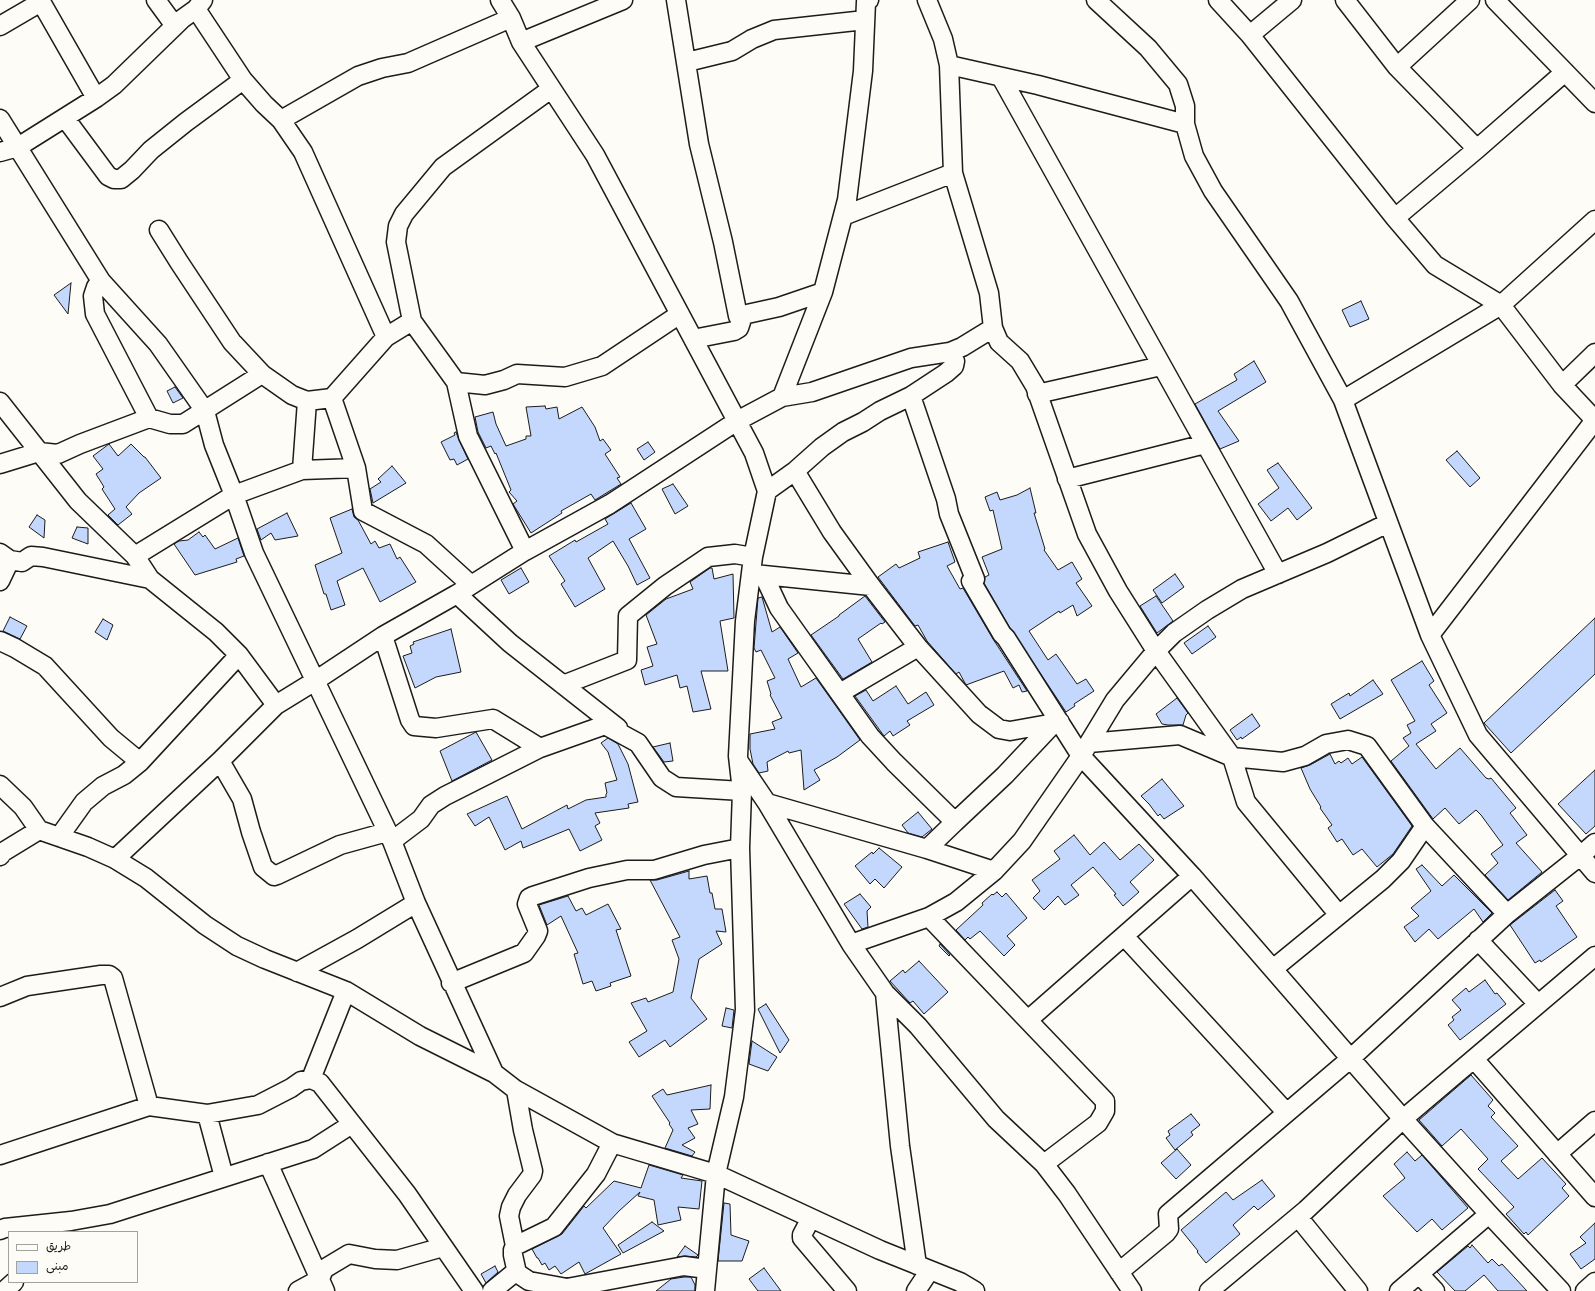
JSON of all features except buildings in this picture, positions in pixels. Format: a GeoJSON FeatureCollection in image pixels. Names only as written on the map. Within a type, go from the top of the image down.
{"type":"FeatureCollection","features":[{"type":"Feature","properties":{"kind":"street"},"geometry":{"type":"LineString","coordinates":[[156,0],[175,26]]}},
{"type":"Feature","properties":{"kind":"street"},"geometry":{"type":"LineString","coordinates":[[500,0],[511,18],[521,42],[595,155],[754,453],[767,491],[756,569],[745,621],[738,756],[742,791],[740,848],[745,1010],[734,1097],[716,1174],[705,1291]]}},
{"type":"Feature","properties":{"kind":"street"},"geometry":{"type":"LineString","coordinates":[[521,42],[623,0]]}},
{"type":"Feature","properties":{"kind":"street"},"geometry":{"type":"LineString","coordinates":[[676,0],[699,144],[723,242],[738,316],[741,322],[739,328],[734,331],[693,339]]}},
{"type":"Feature","properties":{"kind":"street"},"geometry":{"type":"LineString","coordinates":[[927,0],[943,39],[949,65],[953,174],[989,293],[993,328],[999,342],[1020,361],[1035,386],[1087,534],[1118,591],[1156,651],[1232,757],[1246,802],[1339,915]]}},
{"type":"Feature","properties":{"kind":"street"},"geometry":{"type":"LineString","coordinates":[[1096,0],[1148,48],[1178,84],[1185,106],[1185,124],[1194,156],[1213,191],[1289,301],[1343,400],[1430,635],[1478,735],[1595,873]]}},
{"type":"Feature","properties":{"kind":"street"},"geometry":{"type":"LineString","coordinates":[[1218,0],[1250,35],[1395,218],[1435,265],[1501,305],[1562,386],[1595,420],[1430,635]]}},
{"type":"Feature","properties":{"kind":"street"},"geometry":{"type":"LineString","coordinates":[[1250,35],[1292,0]]}},
{"type":"Feature","properties":{"kind":"street"},"geometry":{"type":"LineString","coordinates":[[1345,0],[1397,67],[1478,149]]}},
{"type":"Feature","properties":{"kind":"street"},"geometry":{"type":"LineString","coordinates":[[1397,67],[1470,0]]}},
{"type":"Feature","properties":{"kind":"street"},"geometry":{"type":"LineString","coordinates":[[1495,0],[1595,103]]}},
{"type":"Feature","properties":{"kind":"street"},"geometry":{"type":"LineString","coordinates":[[0,26],[41,1],[96,98]]}},
{"type":"Feature","properties":{"kind":"street"},"geometry":{"type":"LineString","coordinates":[[782,397],[823,292],[847,200],[862,71],[867,1]]}},
{"type":"Feature","properties":{"kind":"street"},"geometry":{"type":"LineString","coordinates":[[0,152],[18,147],[114,85],[199,4],[243,80],[264,104],[281,120],[303,152],[386,337]]}},
{"type":"Feature","properties":{"kind":"street"},"geometry":{"type":"LineString","coordinates":[[281,120],[358,76],[382,68],[408,63],[511,18]]}},
{"type":"Feature","properties":{"kind":"street"},"geometry":{"type":"LineString","coordinates":[[686,62],[732,51],[752,39],[774,30],[865,20]]}},
{"type":"Feature","properties":{"kind":"street"},"geometry":{"type":"LineString","coordinates":[[949,65],[1038,85],[1185,124]]}},
{"type":"Feature","properties":{"kind":"street"},"geometry":{"type":"LineString","coordinates":[[1395,218],[1478,149],[1565,72]]}},
{"type":"Feature","properties":{"kind":"street"},"geometry":{"type":"LineString","coordinates":[[1001,77],[1278,574]]}},
{"type":"Feature","properties":{"kind":"street"},"geometry":{"type":"LineString","coordinates":[[65,118],[108,176],[114,179],[121,179],[174,132],[243,80]]}},
{"type":"Feature","properties":{"kind":"street"},"geometry":{"type":"LineString","coordinates":[[525,551],[468,436],[456,382],[412,321],[396,242],[398,226],[404,214],[443,167],[551,89]]}},
{"type":"Feature","properties":{"kind":"street"},"geometry":{"type":"LineString","coordinates":[[0,119],[101,281],[158,344],[205,411],[214,445],[234,495],[254,553],[389,837],[451,983],[494,1073]]}},
{"type":"Feature","properties":{"kind":"street"},"geometry":{"type":"LineString","coordinates":[[843,216],[953,174]]}},
{"type":"Feature","properties":{"kind":"street"},"geometry":{"type":"LineString","coordinates":[[1343,400],[1501,305],[1595,220]]}},
{"type":"Feature","properties":{"kind":"street"},"geometry":{"type":"LineString","coordinates":[[159,230],[232,342],[262,374],[292,395],[307,401],[332,398],[386,337],[412,321]]}},
{"type":"Feature","properties":{"kind":"street"},"geometry":{"type":"LineString","coordinates":[[101,281],[96,287],[93,296],[95,314],[149,418]]}},
{"type":"Feature","properties":{"kind":"street"},"geometry":{"type":"LineString","coordinates":[[738,316],[779,307],[823,292]]}},
{"type":"Feature","properties":{"kind":"street"},"geometry":{"type":"LineString","coordinates":[[456,382],[485,385],[504,380],[517,374],[565,377],[602,366],[680,314]]}},
{"type":"Feature","properties":{"kind":"street"},"geometry":{"type":"LineString","coordinates":[[116,859],[220,761],[276,705],[383,636],[464,590],[525,551],[610,504],[737,421],[782,397],[812,392],[912,358],[950,352],[962,347],[993,328]]}},
{"type":"Feature","properties":{"kind":"street"},"geometry":{"type":"LineString","coordinates":[[767,491],[795,471],[822,447],[843,432],[880,411],[911,396],[946,374],[954,366],[955,361],[950,352]]}},
{"type":"Feature","properties":{"kind":"street"},"geometry":{"type":"LineString","coordinates":[[1562,386],[1595,353]]}},
{"type":"Feature","properties":{"kind":"street"},"geometry":{"type":"LineString","coordinates":[[1037,394],[1162,366]]}},
{"type":"Feature","properties":{"kind":"street"},"geometry":{"type":"LineString","coordinates":[[0,464],[39,452],[58,454],[80,444],[149,418],[170,424],[183,424],[262,374]]}},
{"type":"Feature","properties":{"kind":"street"},"geometry":{"type":"LineString","coordinates":[[911,396],[946,499],[949,514],[975,578],[971,581],[1056,723],[1085,750],[1192,876],[1403,1119],[1561,1291]]}},
{"type":"Feature","properties":{"kind":"street"},"geometry":{"type":"LineString","coordinates":[[332,398],[356,468],[362,511],[426,544],[510,643],[638,744],[662,778],[676,787],[742,791]]}},
{"type":"Feature","properties":{"kind":"street"},"geometry":{"type":"LineString","coordinates":[[302,470],[307,401]]}},
{"type":"Feature","properties":{"kind":"street"},"geometry":{"type":"LineString","coordinates":[[0,402],[78,501],[135,556],[150,579],[216,632],[239,655],[276,705]]}},
{"type":"Feature","properties":{"kind":"street"},"geometry":{"type":"LineString","coordinates":[[1067,480],[1205,444]]}},
{"type":"Feature","properties":{"kind":"street"},"geometry":{"type":"LineString","coordinates":[[135,556],[234,495],[302,470],[356,468]]}},
{"type":"Feature","properties":{"kind":"street"},"geometry":{"type":"LineString","coordinates":[[795,471],[832,532],[871,586],[918,647],[979,714],[999,728],[1010,732],[1056,723]]}},
{"type":"Feature","properties":{"kind":"street"},"geometry":{"type":"LineString","coordinates":[[851,944],[929,917],[956,902],[994,871],[1022,841],[1085,750],[1115,700],[1156,651],[1174,633],[1207,610],[1242,589],[1327,553],[1388,523]]}},
{"type":"Feature","properties":{"kind":"street"},"geometry":{"type":"LineString","coordinates":[[563,685],[628,660],[628,616],[665,586],[708,557],[735,554],[756,569],[779,608],[870,736],[894,762],[955,822]]}},
{"type":"Feature","properties":{"kind":"street"},"geometry":{"type":"LineString","coordinates":[[0,581],[5,556],[22,562],[31,556],[43,557],[150,579]]}},
{"type":"Feature","properties":{"kind":"street"},"geometry":{"type":"LineString","coordinates":[[756,569],[871,586]]}},
{"type":"Feature","properties":{"kind":"street"},"geometry":{"type":"LineString","coordinates":[[383,636],[410,720],[414,726],[436,728],[493,719],[540,748]]}},
{"type":"Feature","properties":{"kind":"street"},"geometry":{"type":"LineString","coordinates":[[0,641],[45,666],[111,738],[140,762]]}},
{"type":"Feature","properties":{"kind":"street"},"geometry":{"type":"LineString","coordinates":[[840,693],[918,647]]}},
{"type":"Feature","properties":{"kind":"street"},"geometry":{"type":"LineString","coordinates":[[59,837],[84,802],[103,786],[124,775],[140,762],[239,655]]}},
{"type":"Feature","properties":{"kind":"street"},"geometry":{"type":"LineString","coordinates":[[927,849],[1005,775],[1056,723]]}},
{"type":"Feature","properties":{"kind":"street"},"geometry":{"type":"LineString","coordinates":[[220,761],[242,799],[263,867],[274,876],[277,876],[340,845],[389,837],[421,819],[431,805],[445,796],[540,748],[606,725],[638,744]]}},
{"type":"Feature","properties":{"kind":"street"},"geometry":{"type":"LineString","coordinates":[[1085,750],[1180,735],[1232,757],[1283,762],[1305,756],[1326,744],[1348,740],[1367,746],[1426,826],[1507,914]]}},
{"type":"Feature","properties":{"kind":"street"},"geometry":{"type":"LineString","coordinates":[[739,762],[767,802],[851,944],[885,993],[918,1026],[996,1119],[1044,1164],[1067,1194],[1132,1291]]}},
{"type":"Feature","properties":{"kind":"street"},"geometry":{"type":"LineString","coordinates":[[0,784],[23,807],[39,830],[88,847],[116,859],[146,878],[205,925],[238,946],[265,959],[346,991],[420,1036],[494,1073],[516,1090],[612,1143],[716,1174],[923,1268],[960,1282],[975,1291]]}},
{"type":"Feature","properties":{"kind":"street"},"geometry":{"type":"LineString","coordinates":[[767,802],[927,849],[994,871]]}},
{"type":"Feature","properties":{"kind":"street"},"geometry":{"type":"LineString","coordinates":[[1273,969],[1383,879],[1401,861],[1426,826]]}},
{"type":"Feature","properties":{"kind":"street"},"geometry":{"type":"LineString","coordinates":[[1,853],[39,830]]}},
{"type":"Feature","properties":{"kind":"street"},"geometry":{"type":"LineString","coordinates":[[1119,1272],[1166,1233],[1169,1229],[1168,1214],[1350,1058],[1507,914],[1595,843]]}},
{"type":"Feature","properties":{"kind":"street"},"geometry":{"type":"LineString","coordinates":[[451,983],[524,953],[538,931],[527,904],[529,898],[533,896],[604,875],[627,870],[654,870],[704,855],[740,848]]}},
{"type":"Feature","properties":{"kind":"street"},"geometry":{"type":"LineString","coordinates":[[1028,1020],[1192,876]]}},
{"type":"Feature","properties":{"kind":"street"},"geometry":{"type":"LineString","coordinates":[[297,972],[357,939],[416,903]]}},
{"type":"Feature","properties":{"kind":"street"},"geometry":{"type":"LineString","coordinates":[[929,917],[1105,1101],[1105,1111],[1098,1123],[1044,1164]]}},
{"type":"Feature","properties":{"kind":"street"},"geometry":{"type":"LineString","coordinates":[[1124,936],[1286,1112]]}},
{"type":"Feature","properties":{"kind":"street"},"geometry":{"type":"LineString","coordinates":[[1478,940],[1538,1004]]}},
{"type":"Feature","properties":{"kind":"street"},"geometry":{"type":"LineString","coordinates":[[1209,1291],[1298,1217],[1403,1119],[1595,956]]}},
{"type":"Feature","properties":{"kind":"street"},"geometry":{"type":"LineString","coordinates":[[0,997],[27,986],[101,975],[109,975],[114,978],[149,1106]]}},
{"type":"Feature","properties":{"kind":"street"},"geometry":{"type":"LineString","coordinates":[[311,1079],[346,991]]}},
{"type":"Feature","properties":{"kind":"street"},"geometry":{"type":"LineString","coordinates":[[885,993],[900,1146],[923,1268],[916,1291]]}},
{"type":"Feature","properties":{"kind":"street"},"geometry":{"type":"LineString","coordinates":[[1474,1060],[1595,1197]]}},
{"type":"Feature","properties":{"kind":"street"},"geometry":{"type":"LineString","coordinates":[[0,1155],[149,1106],[207,1114],[258,1105],[291,1088],[301,1081],[311,1079],[320,1083],[407,1194],[474,1291]]}},
{"type":"Feature","properties":{"kind":"street"},"geometry":{"type":"LineString","coordinates":[[516,1090],[523,1130],[533,1171],[514,1201],[509,1216],[515,1246],[513,1255],[517,1273]]}},
{"type":"Feature","properties":{"kind":"street"},"geometry":{"type":"LineString","coordinates":[[207,1114],[224,1177]]}},
{"type":"Feature","properties":{"kind":"street"},"geometry":{"type":"LineString","coordinates":[[1557,1154],[1595,1121]]}},
{"type":"Feature","properties":{"kind":"street"},"geometry":{"type":"LineString","coordinates":[[0,1230],[5,1228],[67,1226],[110,1214],[313,1149],[352,1124]]}},
{"type":"Feature","properties":{"kind":"street"},"geometry":{"type":"LineString","coordinates":[[515,1246],[554,1227],[596,1174],[612,1143]]}},
{"type":"Feature","properties":{"kind":"street"},"geometry":{"type":"LineString","coordinates":[[268,1163],[322,1285]]}},
{"type":"Feature","properties":{"kind":"street"},"geometry":{"type":"LineString","coordinates":[[1399,1291],[1489,1214]]}},
{"type":"Feature","properties":{"kind":"street"},"geometry":{"type":"LineString","coordinates":[[1298,1217],[1358,1291]]}},
{"type":"Feature","properties":{"kind":"street"},"geometry":{"type":"LineString","coordinates":[[811,1218],[802,1235],[802,1238],[847,1291]]}},
{"type":"Feature","properties":{"kind":"street"},"geometry":{"type":"LineString","coordinates":[[322,1285],[324,1269],[349,1254],[375,1259],[397,1260],[443,1248]]}},
{"type":"Feature","properties":{"kind":"street"},"geometry":{"type":"LineString","coordinates":[[492,1291],[510,1274],[517,1273],[529,1281],[567,1288],[684,1266],[707,1268]]}},
{"type":"Feature","properties":{"kind":"street"},"geometry":{"type":"LineString","coordinates":[[1419,1274],[1435,1291]]}},
{"type":"Feature","properties":{"kind":"street"},"geometry":{"type":"LineString","coordinates":[[1585,1291],[1595,1282]]}},
{"type":"Feature","properties":{"kind":"street"},"geometry":{"type":"LineString","coordinates":[[4,1291],[13,1283]]}},
{"type":"Feature","properties":{"kind":"street"},"geometry":{"type":"LineString","coordinates":[[298,1291],[322,1285]]}}]}
